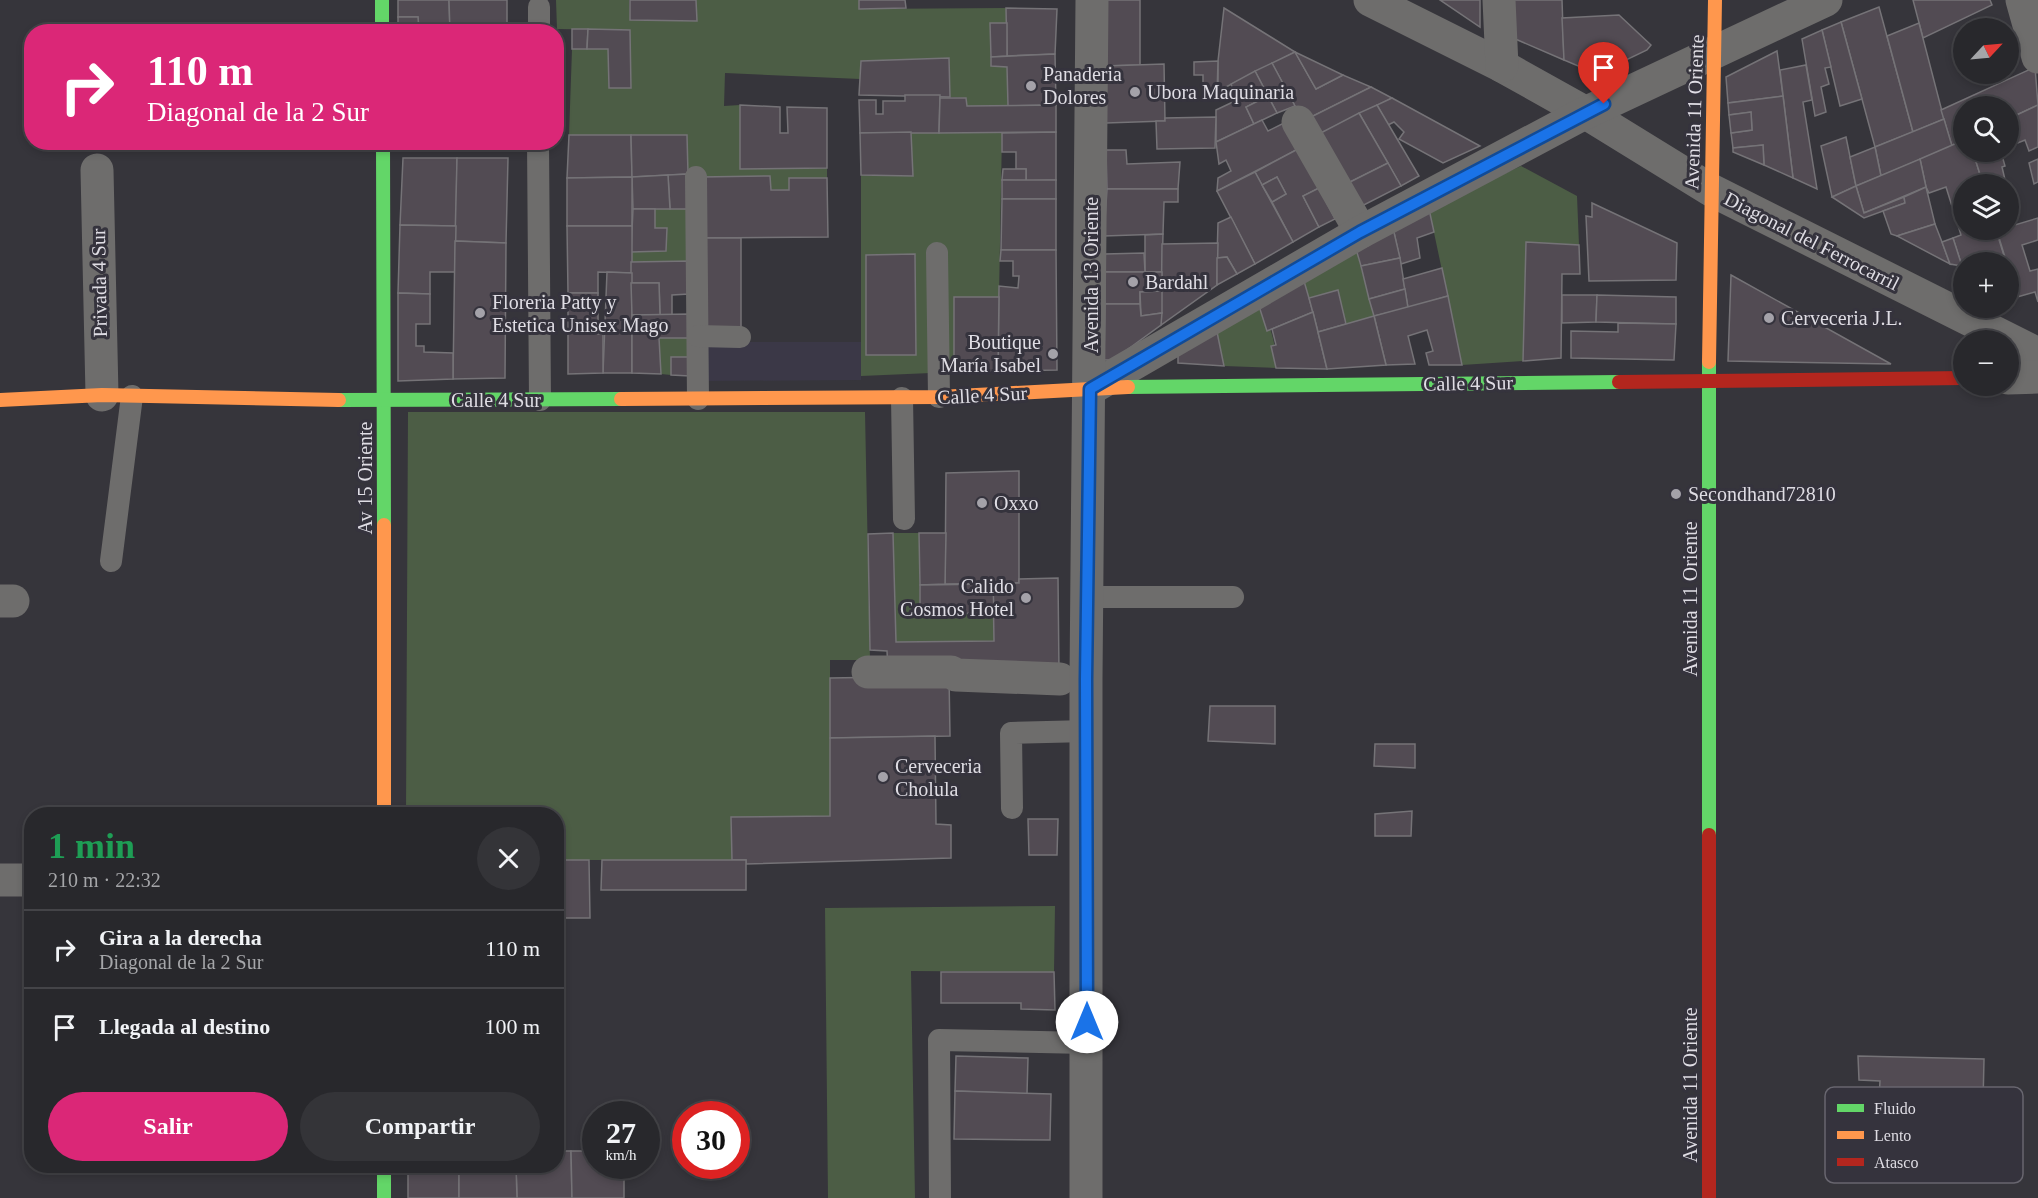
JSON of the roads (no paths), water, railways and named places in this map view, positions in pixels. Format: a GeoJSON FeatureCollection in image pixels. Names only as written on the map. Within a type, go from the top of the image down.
{"type":"FeatureCollection","features":[{"type":"Feature","properties":{"kind":"street"},"geometry":{"type":"LineString","coordinates":[[382,0],[382,24]]}},
{"type":"Feature","properties":{"kind":"street","name":"Avenida 13 Oriente"},"geometry":{"type":"LineString","coordinates":[[1086,1198],[1092,0]]}},
{"type":"Feature","properties":{"kind":"street","name":"Diagonal del Ferrocarril"},"geometry":{"type":"LineString","coordinates":[[1370,0],[1502,66],[1586,113],[1711,190],[2038,354]]}},
{"type":"Feature","properties":{"kind":"street"},"geometry":{"type":"LineString","coordinates":[[1499,0],[1502,66]]}},
{"type":"Feature","properties":{"kind":"street","name":"Avenida 11 Oriente"},"geometry":{"type":"LineString","coordinates":[[1709,1198],[1709,380],[1711,190],[1716,51],[1715,0]]}},
{"type":"Feature","properties":{"kind":"street"},"geometry":{"type":"LineString","coordinates":[[1090,389],[1360,232],[1586,113],[1827,0]]}},
{"type":"Feature","properties":{"kind":"street"},"geometry":{"type":"LineString","coordinates":[[2022,0],[2038,57]]}},
{"type":"Feature","properties":{"kind":"street"},"geometry":{"type":"LineString","coordinates":[[1298,122],[1360,232]]}},
{"type":"Feature","properties":{"kind":"street","name":"Av 15 Oriente"},"geometry":{"type":"LineString","coordinates":[[382,150],[384,807]]}},
{"type":"Feature","properties":{"kind":"street","name":"Privada 4 Sur"},"geometry":{"type":"LineString","coordinates":[[97,170],[117,395]]}},
{"type":"Feature","properties":{"kind":"street"},"geometry":{"type":"LineString","coordinates":[[2019,378],[2038,377]]}},
{"type":"Feature","properties":{"kind":"street","name":"Calle 4 Sur"},"geometry":{"type":"LineString","coordinates":[[0,400],[117,395],[384,401],[902,398],[1090,389],[1953,378]]}},
{"type":"Feature","properties":{"kind":"street"},"geometry":{"type":"LineString","coordinates":[[868,672],[951,672],[956,675],[1060,679]]}},
{"type":"Feature","properties":{"kind":"street"},"geometry":{"type":"LineString","coordinates":[[0,880],[24,880]]}},
{"type":"Feature","properties":{"kind":"street"},"geometry":{"type":"LineString","coordinates":[[384,1173],[384,1198]]}},
{"type":"Feature","properties":{"kind":"lane"},"geometry":{"type":"LineString","coordinates":[[538,24],[539,7]]}},
{"type":"Feature","properties":{"kind":"lane"},"geometry":{"type":"LineString","coordinates":[[538,150],[540,400]]}},
{"type":"Feature","properties":{"kind":"lane"},"geometry":{"type":"LineString","coordinates":[[696,177],[698,399]]}},
{"type":"Feature","properties":{"kind":"lane"},"geometry":{"type":"LineString","coordinates":[[937,253],[939,397]]}},
{"type":"Feature","properties":{"kind":"lane"},"geometry":{"type":"LineString","coordinates":[[698,336],[740,337]]}},
{"type":"Feature","properties":{"kind":"lane","name":"Privada 4 Sur"},"geometry":{"type":"LineString","coordinates":[[111,561],[117,395]]}},
{"type":"Feature","properties":{"kind":"lane"},"geometry":{"type":"LineString","coordinates":[[902,398],[904,519]]}},
{"type":"Feature","properties":{"kind":"lane"},"geometry":{"type":"LineString","coordinates":[[1088,597],[1233,597]]}},
{"type":"Feature","properties":{"kind":"lane"},"geometry":{"type":"LineString","coordinates":[[1012,808],[1011,733],[1088,731]]}},
{"type":"Feature","properties":{"kind":"lane"},"geometry":{"type":"LineString","coordinates":[[940,1198],[939,1040],[1087,1043]]}},
{"type":"Feature","properties":{"kind":"place","name":"Panaderia Dolores"},"geometry":{"type":"Point","coordinates":[1031,86]}},
{"type":"Feature","properties":{"kind":"place","name":"Ubora Maquinaria"},"geometry":{"type":"Point","coordinates":[1135,92]}},
{"type":"Feature","properties":{"kind":"place","name":"Bardahl"},"geometry":{"type":"Point","coordinates":[1133,282]}},
{"type":"Feature","properties":{"kind":"place","name":"Floreria Patty y Estetica Unisex Mago"},"geometry":{"type":"Point","coordinates":[480,313]}},
{"type":"Feature","properties":{"kind":"place","name":"Cerveceria J.L."},"geometry":{"type":"Point","coordinates":[1769,318]}},
{"type":"Feature","properties":{"kind":"place","name":"Boutique María Isabel"},"geometry":{"type":"Point","coordinates":[1053,354]}},
{"type":"Feature","properties":{"kind":"place","name":"Secondhand72810"},"geometry":{"type":"Point","coordinates":[1676,494]}},
{"type":"Feature","properties":{"kind":"place","name":"Oxxo"},"geometry":{"type":"Point","coordinates":[982,503]}},
{"type":"Feature","properties":{"kind":"place","name":"Calido Cosmos Hotel"},"geometry":{"type":"Point","coordinates":[1026,598]}},
{"type":"Feature","properties":{"kind":"place","name":"Cerveceria Cholula"},"geometry":{"type":"Point","coordinates":[883,777]}}]}
